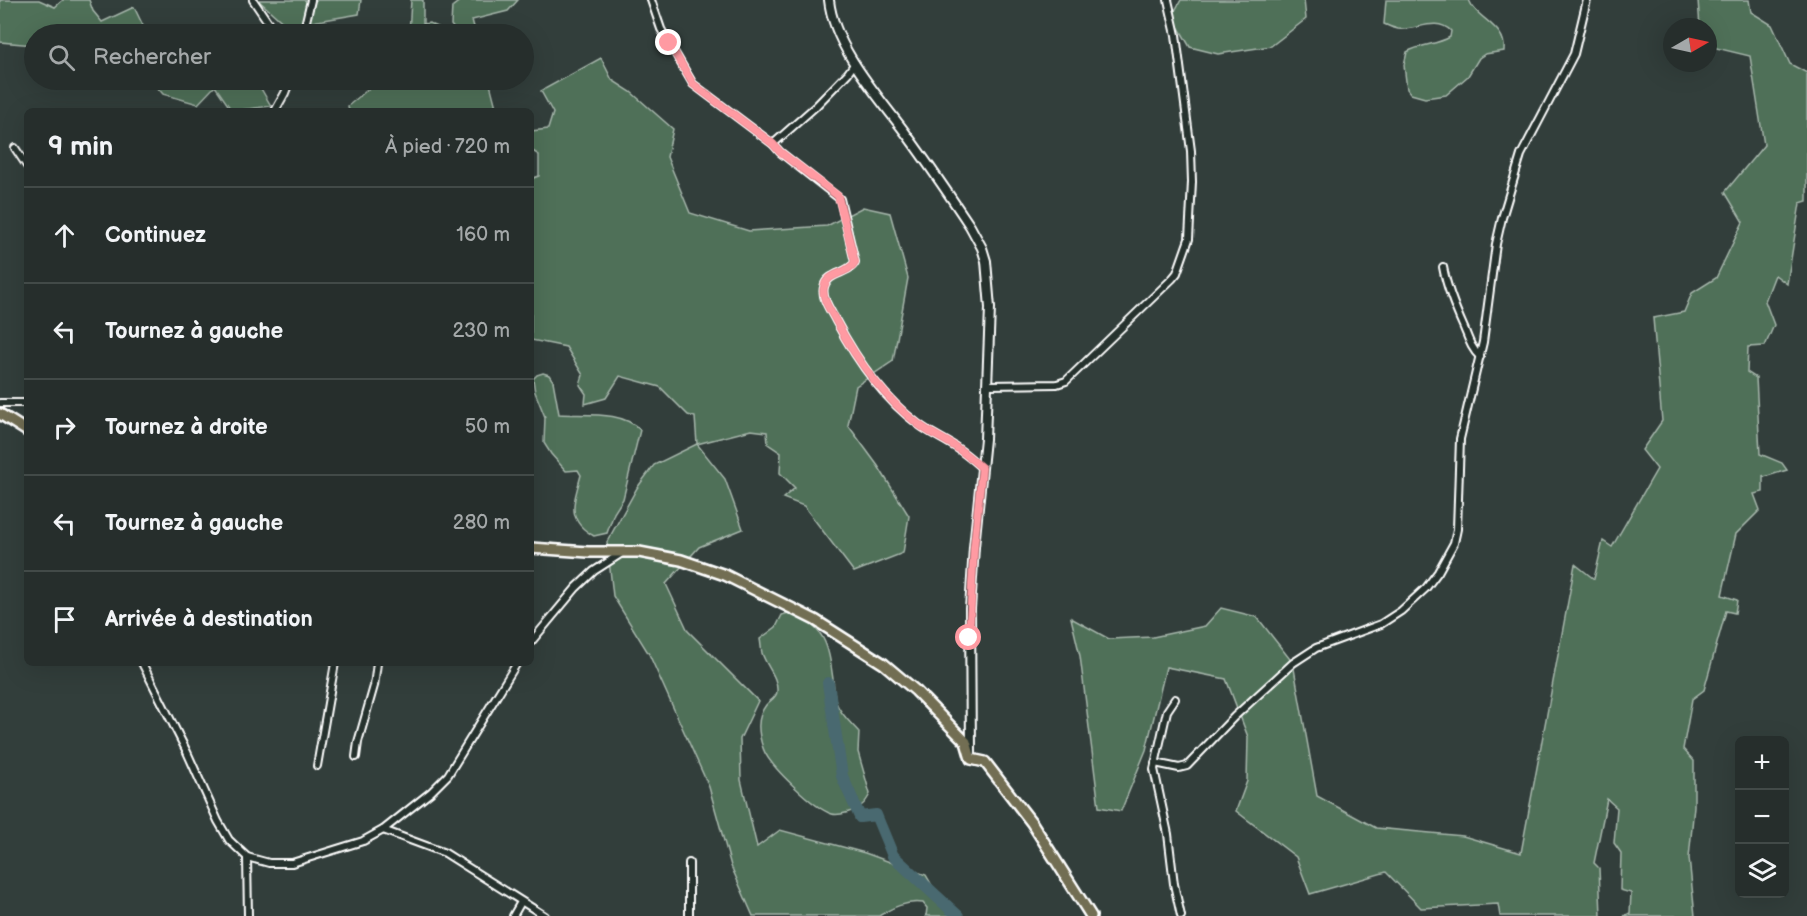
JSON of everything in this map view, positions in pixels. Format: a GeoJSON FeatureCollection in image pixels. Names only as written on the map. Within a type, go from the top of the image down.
{"type":"FeatureCollection","features":[{"type":"Feature","properties":{"kind":"main road"},"geometry":{"type":"LineString","coordinates":[[0,414],[24,429]]}},
{"type":"Feature","properties":{"kind":"main road"},"geometry":{"type":"LineString","coordinates":[[534,548],[588,552],[624,551],[665,556],[713,570],[821,623],[884,664],[916,691],[966,742],[970,759],[985,762],[1004,785],[1056,860],[1091,916]]}},
{"type":"Feature","properties":{"kind":"street"},"geometry":{"type":"LineString","coordinates":[[253,0],[269,24]]}},
{"type":"Feature","properties":{"kind":"street"},"geometry":{"type":"LineString","coordinates":[[305,24],[311,0]]}},
{"type":"Feature","properties":{"kind":"street"},"geometry":{"type":"LineString","coordinates":[[651,0],[661,29],[693,84],[773,144],[840,199],[855,262],[852,267],[824,284],[824,294],[848,344],[874,379],[915,422],[935,437],[956,447],[982,468]]}},
{"type":"Feature","properties":{"kind":"street"},"geometry":{"type":"LineString","coordinates":[[828,0],[836,28],[855,63],[970,226],[982,248],[989,278],[988,385],[970,609],[972,712],[970,759]]}},
{"type":"Feature","properties":{"kind":"street"},"geometry":{"type":"LineString","coordinates":[[988,385],[1057,384],[1066,381],[1177,273],[1189,239],[1192,182],[1189,133],[1176,34],[1168,0]]}},
{"type":"Feature","properties":{"kind":"street"},"geometry":{"type":"LineString","coordinates":[[1155,763],[1179,768],[1187,766],[1234,717],[1293,663],[1316,648],[1381,624],[1401,611],[1432,580],[1449,555],[1457,529],[1460,439],[1480,357],[1496,244],[1508,195],[1521,155],[1574,54],[1587,0]]}},
{"type":"Feature","properties":{"kind":"street"},"geometry":{"type":"LineString","coordinates":[[773,144],[816,106],[855,63]]}},
{"type":"Feature","properties":{"kind":"street"},"geometry":{"type":"LineString","coordinates":[[277,108],[286,90]]}},
{"type":"Feature","properties":{"kind":"street"},"geometry":{"type":"LineString","coordinates":[[15,148],[24,162]]}},
{"type":"Feature","properties":{"kind":"street"},"geometry":{"type":"LineString","coordinates":[[1443,267],[1445,282],[1454,308],[1466,332],[1469,344],[1480,357]]}},
{"type":"Feature","properties":{"kind":"street"},"geometry":{"type":"LineString","coordinates":[[0,403],[24,403]]}},
{"type":"Feature","properties":{"kind":"street"},"geometry":{"type":"LineString","coordinates":[[534,638],[576,588],[594,571],[624,551]]}},
{"type":"Feature","properties":{"kind":"street"},"geometry":{"type":"LineString","coordinates":[[144,666],[188,752],[218,821],[229,840],[247,857],[269,863],[292,863],[363,841],[383,830],[448,775],[515,666]]}},
{"type":"Feature","properties":{"kind":"street"},"geometry":{"type":"LineString","coordinates":[[317,766],[334,666]]}},
{"type":"Feature","properties":{"kind":"street"},"geometry":{"type":"LineString","coordinates":[[356,757],[374,686],[377,666]]}},
{"type":"Feature","properties":{"kind":"street"},"geometry":{"type":"LineString","coordinates":[[1175,699],[1167,711],[1154,769],[1168,834],[1174,884],[1181,916]]}},
{"type":"Feature","properties":{"kind":"street"},"geometry":{"type":"LineString","coordinates":[[383,830],[445,853],[545,916]]}},
{"type":"Feature","properties":{"kind":"street"},"geometry":{"type":"LineString","coordinates":[[247,857],[248,916]]}},
{"type":"Feature","properties":{"kind":"street"},"geometry":{"type":"LineString","coordinates":[[689,863],[689,916]]}},
{"type":"Feature","properties":{"kind":"street"},"geometry":{"type":"LineString","coordinates":[[513,916],[521,902]]}},
{"type":"Feature","properties":{"kind":"green space"},"geometry":{"type":"Polygon","coordinates":[[[0,0],[39,0],[55,7],[63,0],[89,0],[93,11],[102,22],[134,7],[142,24],[24,24],[24,44],[0,42],[0,0]]]}},
{"type":"Feature","properties":{"kind":"green space"},"geometry":{"type":"Polygon","coordinates":[[[258,0],[361,0],[359,14],[307,24],[285,24],[258,0]]]}},
{"type":"Feature","properties":{"kind":"green space"},"geometry":{"type":"Polygon","coordinates":[[[411,0],[423,0],[423,24],[410,24],[411,0]]]}},
{"type":"Feature","properties":{"kind":"green space"},"geometry":{"type":"Polygon","coordinates":[[[461,0],[518,0],[508,11],[472,20],[473,24],[451,24],[452,7],[461,0]]]}},
{"type":"Feature","properties":{"kind":"green space"},"geometry":{"type":"Polygon","coordinates":[[[1181,0],[1304,0],[1306,19],[1271,46],[1218,54],[1190,47],[1172,16],[1181,0]]]}},
{"type":"Feature","properties":{"kind":"green space"},"geometry":{"type":"Polygon","coordinates":[[[1386,0],[1469,0],[1501,35],[1504,51],[1485,54],[1479,58],[1468,76],[1446,95],[1425,98],[1411,94],[1407,89],[1404,65],[1407,52],[1445,40],[1450,37],[1451,31],[1432,24],[1398,29],[1384,24],[1386,0]]]}},
{"type":"Feature","properties":{"kind":"green space"},"geometry":{"type":"Polygon","coordinates":[[[1698,0],[1749,0],[1751,12],[1772,25],[1790,64],[1807,73],[1807,201],[1800,203],[1787,284],[1775,275],[1765,301],[1774,325],[1765,346],[1748,347],[1747,372],[1756,378],[1760,454],[1782,463],[1787,470],[1764,477],[1763,475],[1763,492],[1754,494],[1760,510],[1736,534],[1722,595],[1737,600],[1735,613],[1726,611],[1704,690],[1692,699],[1683,749],[1694,761],[1694,806],[1689,858],[1695,916],[1624,916],[1630,913],[1631,893],[1620,890],[1621,853],[1614,843],[1617,808],[1607,799],[1594,863],[1599,868],[1601,916],[1500,916],[1498,904],[1421,908],[1386,872],[1310,894],[1296,857],[1236,811],[1247,781],[1248,737],[1226,679],[1166,667],[1146,750],[1121,811],[1099,807],[1080,656],[1071,618],[1109,639],[1153,637],[1205,626],[1221,608],[1257,617],[1293,663],[1317,796],[1376,828],[1463,836],[1521,853],[1575,564],[1594,579],[1603,541],[1612,547],[1657,469],[1642,450],[1662,421],[1653,318],[1684,312],[1692,293],[1716,278],[1743,222],[1725,192],[1764,145],[1750,56],[1717,48],[1717,18],[1699,18],[1698,0]]]}},
{"type":"Feature","properties":{"kind":"green space"},"geometry":{"type":"Polygon","coordinates":[[[601,58],[612,80],[631,92],[673,129],[667,157],[690,213],[749,231],[827,226],[863,207],[890,213],[908,278],[893,361],[856,386],[848,425],[878,466],[909,516],[903,553],[854,572],[804,506],[783,498],[795,488],[780,473],[781,453],[768,444],[767,432],[751,430],[697,444],[695,417],[688,415],[660,387],[620,376],[606,398],[585,404],[586,394],[580,385],[583,375],[566,347],[534,341],[534,178],[539,176],[539,155],[534,152],[534,131],[548,129],[553,113],[541,91],[601,58]]]}},
{"type":"Feature","properties":{"kind":"green space"},"geometry":{"type":"Polygon","coordinates":[[[160,90],[211,90],[198,104],[163,94],[160,90]]]}},
{"type":"Feature","properties":{"kind":"green space"},"geometry":{"type":"Polygon","coordinates":[[[218,90],[262,90],[271,106],[255,108],[230,108],[218,90]]]}},
{"type":"Feature","properties":{"kind":"green space"},"geometry":{"type":"Polygon","coordinates":[[[367,90],[492,90],[496,108],[348,108],[367,90]]]}},
{"type":"Feature","properties":{"kind":"green space"},"geometry":{"type":"Polygon","coordinates":[[[543,373],[549,375],[553,381],[559,414],[613,417],[623,419],[640,430],[623,499],[614,513],[607,533],[594,536],[579,524],[575,517],[574,502],[581,475],[578,470],[566,471],[544,443],[545,417],[534,386],[534,378],[543,373]]]}},
{"type":"Feature","properties":{"kind":"green space"},"geometry":{"type":"Polygon","coordinates":[[[697,444],[725,479],[743,529],[699,547],[666,584],[688,631],[758,701],[740,739],[741,780],[757,847],[780,830],[865,853],[926,875],[950,916],[926,916],[927,908],[923,903],[911,903],[900,905],[879,916],[753,916],[731,866],[709,787],[649,654],[613,596],[607,542],[637,488],[654,465],[697,444]]]}},
{"type":"Feature","properties":{"kind":"green space"},"geometry":{"type":"Polygon","coordinates":[[[791,612],[811,624],[823,638],[829,656],[836,702],[859,732],[858,752],[870,794],[863,804],[847,812],[832,814],[815,804],[774,765],[761,742],[759,726],[761,715],[766,705],[776,695],[777,686],[762,653],[760,639],[776,627],[782,615],[791,612]]]}},
{"type":"Feature","properties":{"kind":"waterway"},"geometry":{"type":"LineString","coordinates":[[828,683],[842,776],[860,817],[876,815],[893,856],[958,916]]}},
{"type":"Feature","properties":{"kind":"route"},"geometry":{"type":"LineString","coordinates":[[669,43],[693,84],[838,196],[855,262],[852,267],[824,284],[824,294],[848,344],[892,400],[915,422],[935,437],[956,447],[982,468],[974,547],[969,638]]}}]}
